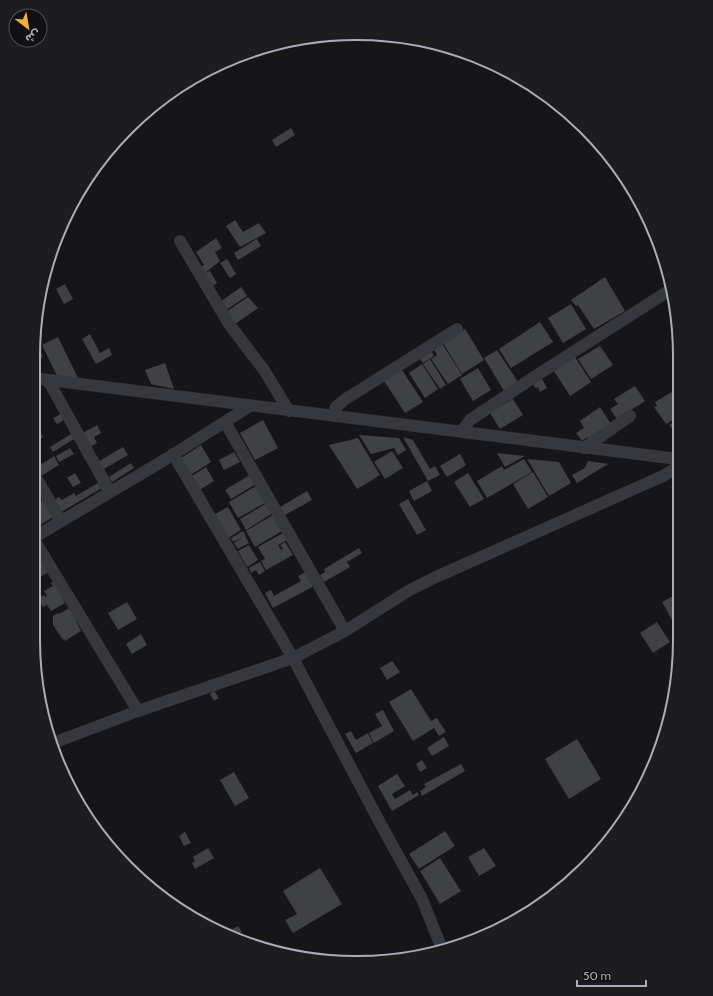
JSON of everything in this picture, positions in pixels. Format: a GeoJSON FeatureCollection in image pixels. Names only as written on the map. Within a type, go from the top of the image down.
{"type":"FeatureCollection","features":[{"type":"Feature","properties":{"kind":"street"},"geometry":{"type":"LineString","coordinates":[[180,241],[229,324],[264,370],[289,411]]}},
{"type":"Feature","properties":{"kind":"street"},"geometry":{"type":"LineString","coordinates":[[461,432],[470,420],[666,292]]}},
{"type":"Feature","properties":{"kind":"street"},"geometry":{"type":"LineString","coordinates":[[333,416],[336,407],[344,400],[457,329]]}},
{"type":"Feature","properties":{"kind":"street"},"geometry":{"type":"LineString","coordinates":[[40,379],[673,458]]}},
{"type":"Feature","properties":{"kind":"street"},"geometry":{"type":"LineString","coordinates":[[48,380],[110,492]]}},
{"type":"Feature","properties":{"kind":"street"},"geometry":{"type":"LineString","coordinates":[[40,534],[250,406]]}},
{"type":"Feature","properties":{"kind":"street"},"geometry":{"type":"LineString","coordinates":[[584,448],[630,416]]}},
{"type":"Feature","properties":{"kind":"street"},"geometry":{"type":"LineString","coordinates":[[225,422],[345,631]]}},
{"type":"Feature","properties":{"kind":"street"},"geometry":{"type":"LineString","coordinates":[[173,454],[292,658],[422,899],[440,944]]}},
{"type":"Feature","properties":{"kind":"street"},"geometry":{"type":"LineString","coordinates":[[57,741],[138,711],[292,658],[345,631],[408,591],[436,577],[663,476],[673,470]]}},
{"type":"Feature","properties":{"kind":"street"},"geometry":{"type":"LineString","coordinates":[[40,484],[61,521]]}},
{"type":"Feature","properties":{"kind":"street"},"geometry":{"type":"LineString","coordinates":[[40,550],[138,711]]}},
{"type":"Feature","properties":{"kind":"building"},"geometry":{"type":"Polygon","coordinates":[[[291,128],[295,135],[276,147],[272,140],[291,128]]]}},
{"type":"Feature","properties":{"kind":"building"},"geometry":{"type":"Polygon","coordinates":[[[235,220],[243,232],[259,223],[266,233],[240,247],[226,226],[235,220]]]}},
{"type":"Feature","properties":{"kind":"building"},"geometry":{"type":"Polygon","coordinates":[[[216,238],[222,248],[215,252],[220,261],[205,273],[210,271],[217,283],[211,287],[199,268],[204,265],[196,252],[216,238]]]}},
{"type":"Feature","properties":{"kind":"building"},"geometry":{"type":"Polygon","coordinates":[[[257,239],[261,246],[238,260],[234,253],[257,239]]]}},
{"type":"Feature","properties":{"kind":"building"},"geometry":{"type":"Polygon","coordinates":[[[227,259],[236,274],[230,278],[220,263],[227,259]]]}},
{"type":"Feature","properties":{"kind":"building"},"geometry":{"type":"Polygon","coordinates":[[[605,277],[625,311],[594,329],[578,305],[576,306],[571,300],[605,277]]]}},
{"type":"Feature","properties":{"kind":"building"},"geometry":{"type":"Polygon","coordinates":[[[65,284],[73,299],[64,304],[56,289],[65,284]]]}},
{"type":"Feature","properties":{"kind":"building"},"geometry":{"type":"Polygon","coordinates":[[[241,287],[247,296],[226,310],[220,302],[241,287]]]}},
{"type":"Feature","properties":{"kind":"building"},"geometry":{"type":"Polygon","coordinates":[[[248,297],[258,308],[234,325],[226,312],[248,297]]]}},
{"type":"Feature","properties":{"kind":"building"},"geometry":{"type":"Polygon","coordinates":[[[571,304],[586,329],[563,343],[548,318],[571,304]]]}},
{"type":"Feature","properties":{"kind":"building"},"geometry":{"type":"Polygon","coordinates":[[[540,322],[553,342],[511,368],[499,349],[540,322]]]}},
{"type":"Feature","properties":{"kind":"building"},"geometry":{"type":"Polygon","coordinates":[[[465,329],[484,360],[462,374],[443,343],[465,329]]]}},
{"type":"Feature","properties":{"kind":"building"},"geometry":{"type":"Polygon","coordinates":[[[90,334],[100,353],[109,348],[112,355],[96,364],[82,339],[90,334]]]}},
{"type":"Feature","properties":{"kind":"building"},"geometry":{"type":"Polygon","coordinates":[[[58,337],[78,378],[57,376],[42,345],[58,337]]]}},
{"type":"Feature","properties":{"kind":"building"},"geometry":{"type":"Polygon","coordinates":[[[441,342],[462,375],[448,384],[431,359],[437,355],[433,348],[441,342]]]}},
{"type":"Feature","properties":{"kind":"building"},"geometry":{"type":"Polygon","coordinates":[[[600,346],[613,365],[591,379],[578,359],[600,346]]]}},
{"type":"Feature","properties":{"kind":"building"},"geometry":{"type":"Polygon","coordinates":[[[430,348],[434,356],[423,363],[418,356],[430,348]]]}},
{"type":"Feature","properties":{"kind":"building"},"geometry":{"type":"Polygon","coordinates":[[[497,350],[518,382],[504,391],[484,358],[497,350]]]}},
{"type":"Feature","properties":{"kind":"building"},"geometry":{"type":"Polygon","coordinates":[[[40,351],[43,357],[40,358],[40,351]]]}},
{"type":"Feature","properties":{"kind":"building"},"geometry":{"type":"Polygon","coordinates":[[[575,357],[591,382],[570,396],[554,371],[575,357]]]}},
{"type":"Feature","properties":{"kind":"building"},"geometry":{"type":"Polygon","coordinates":[[[430,359],[446,385],[440,389],[423,364],[430,359]]]}},
{"type":"Feature","properties":{"kind":"building"},"geometry":{"type":"Polygon","coordinates":[[[165,363],[174,389],[151,384],[145,370],[165,363]]]}},
{"type":"Feature","properties":{"kind":"building"},"geometry":{"type":"Polygon","coordinates":[[[422,364],[438,389],[425,398],[409,373],[422,364]]]}},
{"type":"Feature","properties":{"kind":"building"},"geometry":{"type":"Polygon","coordinates":[[[478,368],[491,390],[473,401],[460,379],[478,368]]]}},
{"type":"Feature","properties":{"kind":"building"},"geometry":{"type":"Polygon","coordinates":[[[402,370],[423,402],[405,413],[384,381],[402,370]]]}},
{"type":"Feature","properties":{"kind":"building"},"geometry":{"type":"Polygon","coordinates":[[[542,379],[547,388],[540,392],[538,387],[535,388],[533,384],[542,379]]]}},
{"type":"Feature","properties":{"kind":"building"},"geometry":{"type":"Polygon","coordinates":[[[635,386],[645,401],[617,419],[610,409],[618,404],[614,399],[635,386]]]}},
{"type":"Feature","properties":{"kind":"building"},"geometry":{"type":"Polygon","coordinates":[[[672,392],[673,420],[666,424],[654,407],[657,406],[655,402],[672,392]]]}},
{"type":"Feature","properties":{"kind":"building"},"geometry":{"type":"Polygon","coordinates":[[[513,399],[523,415],[500,429],[490,413],[513,399]]]}},
{"type":"Feature","properties":{"kind":"building"},"geometry":{"type":"Polygon","coordinates":[[[600,407],[611,424],[588,439],[587,437],[582,441],[576,433],[584,428],[580,421],[600,407]]]}},
{"type":"Feature","properties":{"kind":"building"},"geometry":{"type":"Polygon","coordinates":[[[61,414],[64,420],[57,424],[53,418],[61,414]]]}},
{"type":"Feature","properties":{"kind":"building"},"geometry":{"type":"Polygon","coordinates":[[[263,420],[278,448],[255,460],[240,433],[263,420]]]}},
{"type":"Feature","properties":{"kind":"building"},"geometry":{"type":"Polygon","coordinates":[[[673,423],[673,429],[669,425],[673,423]]]}},
{"type":"Feature","properties":{"kind":"building"},"geometry":{"type":"Polygon","coordinates":[[[97,425],[101,433],[94,437],[97,443],[88,448],[81,434],[97,425]]]}},
{"type":"Feature","properties":{"kind":"building"},"geometry":{"type":"Polygon","coordinates":[[[40,432],[43,437],[40,439],[40,432]]]}},
{"type":"Feature","properties":{"kind":"building"},"geometry":{"type":"Polygon","coordinates":[[[71,434],[74,439],[53,452],[50,447],[71,434]]]}},
{"type":"Feature","properties":{"kind":"building"},"geometry":{"type":"Polygon","coordinates":[[[359,435],[399,438],[406,450],[398,455],[394,448],[371,454],[359,435]]]}},
{"type":"Feature","properties":{"kind":"building"},"geometry":{"type":"Polygon","coordinates":[[[403,437],[413,440],[430,469],[435,466],[440,475],[428,481],[403,437]]]}},
{"type":"Feature","properties":{"kind":"building"},"geometry":{"type":"Polygon","coordinates":[[[358,438],[380,475],[357,489],[329,445],[358,438]]]}},
{"type":"Feature","properties":{"kind":"building"},"geometry":{"type":"Polygon","coordinates":[[[201,445],[211,462],[189,476],[178,460],[201,445]]]}},
{"type":"Feature","properties":{"kind":"building"},"geometry":{"type":"Polygon","coordinates":[[[123,447],[128,455],[102,470],[98,462],[123,447]]]}},
{"type":"Feature","properties":{"kind":"building"},"geometry":{"type":"Polygon","coordinates":[[[70,448],[74,454],[59,462],[56,456],[70,448]]]}},
{"type":"Feature","properties":{"kind":"building"},"geometry":{"type":"Polygon","coordinates":[[[392,451],[403,468],[385,479],[374,462],[392,451]]]}},
{"type":"Feature","properties":{"kind":"building"},"geometry":{"type":"Polygon","coordinates":[[[234,452],[240,462],[224,470],[219,460],[234,452]]]}},
{"type":"Feature","properties":{"kind":"building"},"geometry":{"type":"Polygon","coordinates":[[[497,453],[525,456],[505,467],[497,453]]]}},
{"type":"Feature","properties":{"kind":"building"},"geometry":{"type":"Polygon","coordinates":[[[460,454],[466,465],[447,477],[440,466],[460,454]]]}},
{"type":"Feature","properties":{"kind":"building"},"geometry":{"type":"Polygon","coordinates":[[[54,456],[59,465],[41,476],[40,461],[42,464],[54,456]]]}},
{"type":"Feature","properties":{"kind":"building"},"geometry":{"type":"Polygon","coordinates":[[[524,459],[532,472],[487,498],[477,481],[502,466],[504,470],[524,459]]]}},
{"type":"Feature","properties":{"kind":"building"},"geometry":{"type":"Polygon","coordinates":[[[527,459],[559,462],[571,483],[549,496],[527,459]]]}},
{"type":"Feature","properties":{"kind":"building"},"geometry":{"type":"Polygon","coordinates":[[[588,461],[608,464],[577,483],[572,475],[585,468],[588,461]]]}},
{"type":"Feature","properties":{"kind":"building"},"geometry":{"type":"Polygon","coordinates":[[[131,463],[134,468],[112,482],[109,477],[131,463]]]}},
{"type":"Feature","properties":{"kind":"building"},"geometry":{"type":"Polygon","coordinates":[[[206,467],[214,481],[198,491],[189,478],[206,467]]]}},
{"type":"Feature","properties":{"kind":"building"},"geometry":{"type":"Polygon","coordinates":[[[533,472],[548,497],[528,509],[513,484],[533,472]]]}},
{"type":"Feature","properties":{"kind":"building"},"geometry":{"type":"Polygon","coordinates":[[[75,473],[81,483],[73,487],[67,478],[75,473]]]}},
{"type":"Feature","properties":{"kind":"building"},"geometry":{"type":"Polygon","coordinates":[[[468,473],[484,499],[470,507],[454,482],[468,473]]]}},
{"type":"Feature","properties":{"kind":"building"},"geometry":{"type":"Polygon","coordinates":[[[250,475],[256,484],[231,499],[225,490],[250,475]]]}},
{"type":"Feature","properties":{"kind":"building"},"geometry":{"type":"Polygon","coordinates":[[[427,481],[432,491],[414,501],[409,491],[427,481]]]}},
{"type":"Feature","properties":{"kind":"building"},"geometry":{"type":"Polygon","coordinates":[[[98,483],[102,488],[61,512],[54,500],[59,497],[62,500],[74,493],[76,496],[98,483]]]}},
{"type":"Feature","properties":{"kind":"building"},"geometry":{"type":"Polygon","coordinates":[[[256,486],[265,503],[238,518],[229,502],[256,486]]]}},
{"type":"Feature","properties":{"kind":"building"},"geometry":{"type":"Polygon","coordinates":[[[307,491],[312,500],[285,515],[280,507],[307,491]]]}},
{"type":"Feature","properties":{"kind":"building"},"geometry":{"type":"Polygon","coordinates":[[[45,499],[55,516],[40,525],[41,510],[40,502],[45,499]]]}},
{"type":"Feature","properties":{"kind":"building"},"geometry":{"type":"Polygon","coordinates":[[[408,499],[426,530],[417,535],[399,504],[408,499]]]}},
{"type":"Feature","properties":{"kind":"building"},"geometry":{"type":"Polygon","coordinates":[[[267,503],[273,513],[246,530],[240,519],[267,503]]]}},
{"type":"Feature","properties":{"kind":"building"},"geometry":{"type":"Polygon","coordinates":[[[228,507],[241,530],[228,538],[215,514],[228,507]]]}},
{"type":"Feature","properties":{"kind":"building"},"geometry":{"type":"Polygon","coordinates":[[[273,515],[282,531],[255,547],[246,531],[273,515]]]}},
{"type":"Feature","properties":{"kind":"building"},"geometry":{"type":"Polygon","coordinates":[[[243,531],[246,536],[233,542],[231,538],[243,531]]]}},
{"type":"Feature","properties":{"kind":"building"},"geometry":{"type":"Polygon","coordinates":[[[283,533],[287,540],[278,545],[281,550],[283,549],[280,545],[285,542],[293,555],[266,570],[261,561],[265,559],[258,547],[283,533]]]}},
{"type":"Feature","properties":{"kind":"building"},"geometry":{"type":"Polygon","coordinates":[[[245,536],[249,543],[238,549],[234,543],[245,536]]]}},
{"type":"Feature","properties":{"kind":"building"},"geometry":{"type":"Polygon","coordinates":[[[249,545],[258,560],[247,567],[238,551],[249,545]]]}},
{"type":"Feature","properties":{"kind":"building"},"geometry":{"type":"Polygon","coordinates":[[[359,548],[362,553],[347,562],[350,567],[324,582],[320,575],[325,572],[324,569],[359,548]]]}},
{"type":"Feature","properties":{"kind":"building"},"geometry":{"type":"Polygon","coordinates":[[[43,562],[47,573],[40,577],[40,564],[43,562]]]}},
{"type":"Feature","properties":{"kind":"building"},"geometry":{"type":"Polygon","coordinates":[[[260,562],[265,571],[259,575],[256,570],[251,573],[249,568],[260,562]]]}},
{"type":"Feature","properties":{"kind":"building"},"geometry":{"type":"Polygon","coordinates":[[[306,572],[314,586],[273,608],[265,593],[271,590],[274,596],[301,581],[298,576],[306,572]]]}},
{"type":"Feature","properties":{"kind":"building"},"geometry":{"type":"Polygon","coordinates":[[[54,581],[65,603],[51,611],[47,605],[43,607],[40,603],[40,597],[44,595],[45,597],[47,596],[44,591],[53,586],[51,583],[54,581]]]}},
{"type":"Feature","properties":{"kind":"building"},"geometry":{"type":"Polygon","coordinates":[[[673,596],[673,621],[662,602],[673,596]]]}},
{"type":"Feature","properties":{"kind":"building"},"geometry":{"type":"Polygon","coordinates":[[[127,602],[137,619],[118,630],[108,613],[127,602]]]}},
{"type":"Feature","properties":{"kind":"building"},"geometry":{"type":"Polygon","coordinates":[[[71,607],[78,619],[76,621],[81,631],[65,641],[53,625],[53,616],[71,607]]]}},
{"type":"Feature","properties":{"kind":"building"},"geometry":{"type":"Polygon","coordinates":[[[657,622],[670,642],[653,653],[640,633],[657,622]]]}},
{"type":"Feature","properties":{"kind":"building"},"geometry":{"type":"Polygon","coordinates":[[[141,634],[147,645],[132,654],[126,644],[141,634]]]}},
{"type":"Feature","properties":{"kind":"building"},"geometry":{"type":"Polygon","coordinates":[[[392,661],[400,672],[387,680],[380,668],[392,661]]]}},
{"type":"Feature","properties":{"kind":"building"},"geometry":{"type":"Polygon","coordinates":[[[411,689],[431,721],[437,718],[446,732],[439,736],[434,728],[413,741],[389,702],[411,689]]]}},
{"type":"Feature","properties":{"kind":"building"},"geometry":{"type":"Polygon","coordinates":[[[214,691],[219,698],[214,701],[210,694],[214,691]]]}},
{"type":"Feature","properties":{"kind":"building"},"geometry":{"type":"Polygon","coordinates":[[[383,710],[394,731],[374,743],[369,733],[382,726],[375,714],[383,710]]]}},
{"type":"Feature","properties":{"kind":"building"},"geometry":{"type":"Polygon","coordinates":[[[351,731],[356,740],[368,733],[373,743],[356,753],[345,734],[351,731]]]}},
{"type":"Feature","properties":{"kind":"building"},"geometry":{"type":"Polygon","coordinates":[[[444,737],[449,746],[432,756],[427,748],[444,737]]]}},
{"type":"Feature","properties":{"kind":"building"},"geometry":{"type":"Polygon","coordinates":[[[577,739],[601,779],[569,799],[545,759],[577,739]]]}},
{"type":"Feature","properties":{"kind":"building"},"geometry":{"type":"Polygon","coordinates":[[[422,760],[427,768],[420,772],[416,764],[422,760]]]}},
{"type":"Feature","properties":{"kind":"building"},"geometry":{"type":"Polygon","coordinates":[[[461,764],[465,771],[422,796],[420,791],[426,787],[424,784],[461,764]]]}},
{"type":"Feature","properties":{"kind":"building"},"geometry":{"type":"Polygon","coordinates":[[[234,772],[249,798],[235,806],[220,780],[234,772]]]}},
{"type":"Feature","properties":{"kind":"building"},"geometry":{"type":"Polygon","coordinates":[[[397,774],[405,786],[392,794],[395,799],[410,790],[413,795],[417,792],[419,795],[392,811],[378,786],[397,774]]]}},
{"type":"Feature","properties":{"kind":"building"},"geometry":{"type":"Polygon","coordinates":[[[445,831],[455,846],[419,869],[409,854],[445,831]]]}},
{"type":"Feature","properties":{"kind":"building"},"geometry":{"type":"Polygon","coordinates":[[[185,832],[191,843],[184,846],[179,836],[185,832]]]}},
{"type":"Feature","properties":{"kind":"building"},"geometry":{"type":"Polygon","coordinates":[[[208,848],[214,858],[195,869],[192,863],[195,861],[193,857],[208,848]]]}},
{"type":"Feature","properties":{"kind":"building"},"geometry":{"type":"Polygon","coordinates":[[[484,848],[496,866],[479,876],[468,857],[484,848]]]}},
{"type":"Feature","properties":{"kind":"building"},"geometry":{"type":"Polygon","coordinates":[[[440,858],[461,891],[440,904],[420,871],[440,858]]]}},
{"type":"Feature","properties":{"kind":"building"},"geometry":{"type":"Polygon","coordinates":[[[320,868],[342,904],[293,933],[285,920],[297,914],[283,891],[320,868]]]}},
{"type":"Feature","properties":{"kind":"building"},"geometry":{"type":"Polygon","coordinates":[[[238,926],[242,932],[239,934],[231,930],[238,926]]]}}]}
